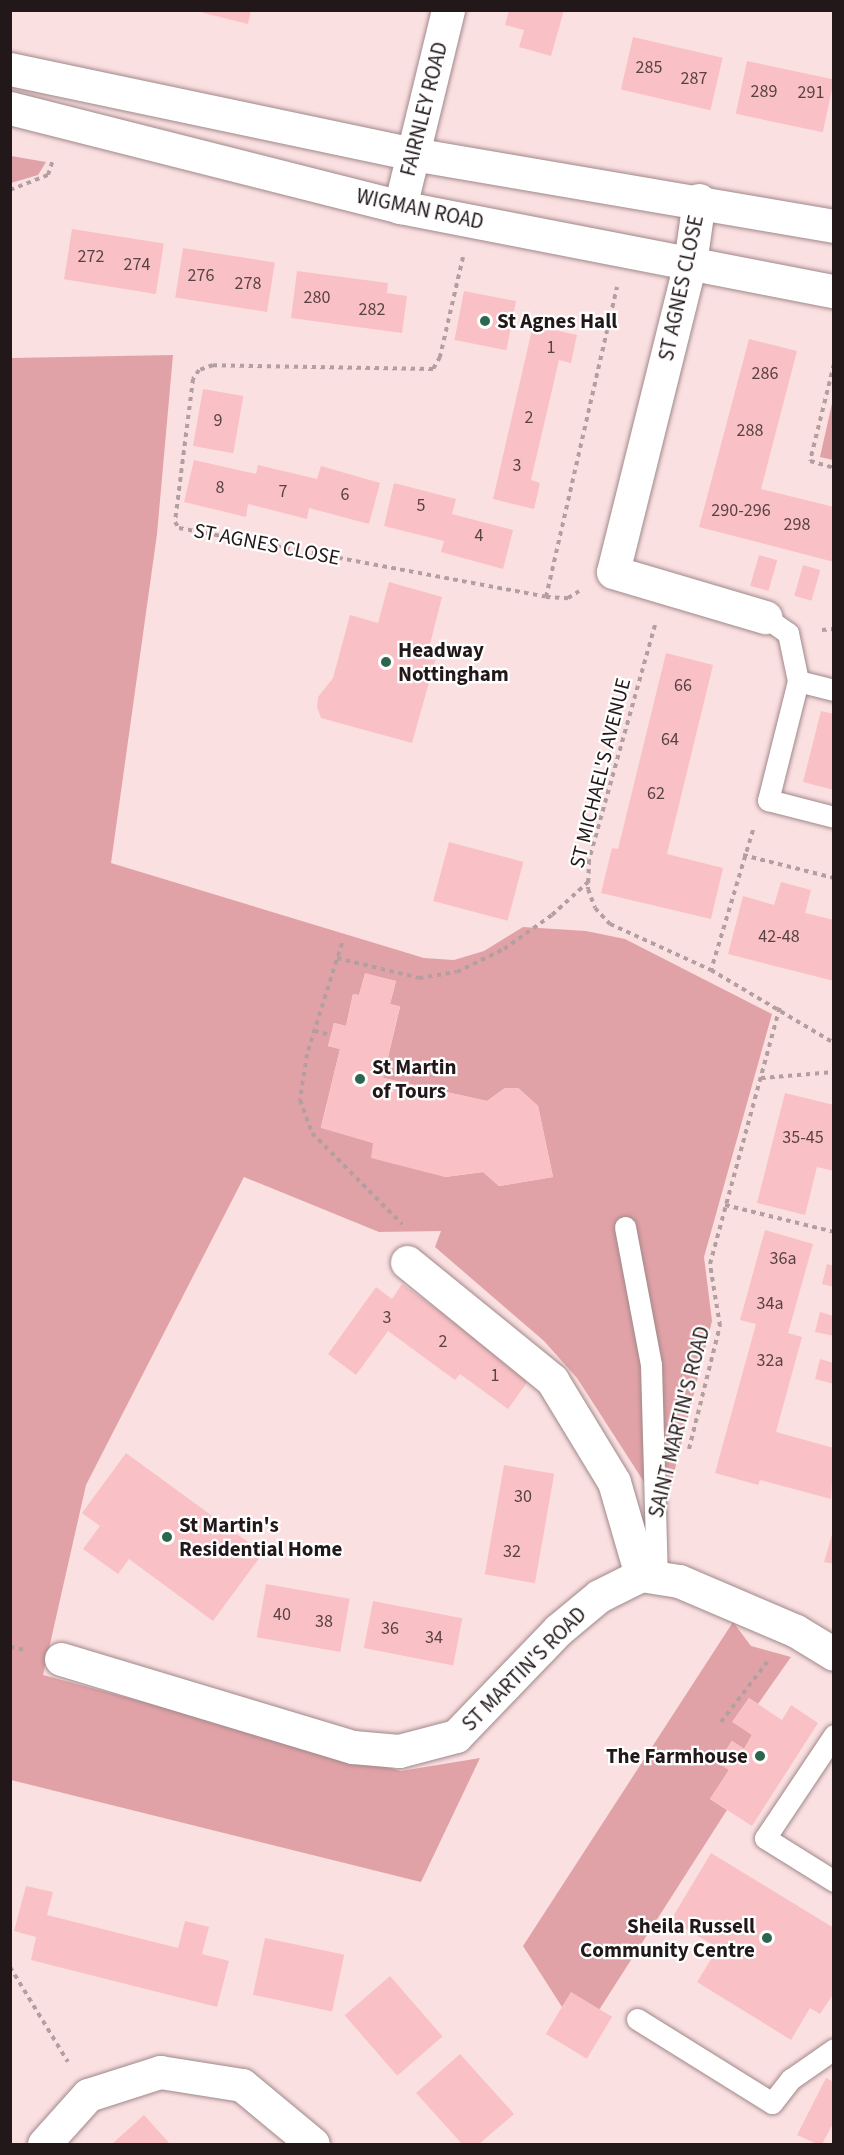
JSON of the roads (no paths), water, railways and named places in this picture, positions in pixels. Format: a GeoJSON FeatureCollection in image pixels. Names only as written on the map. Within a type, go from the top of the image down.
{"type":"FeatureCollection","features":[{"type":"Feature","properties":{"kind":"street","name":"FAIRNLEY ROAD"},"geometry":{"type":"LineString","coordinates":[[400,207],[448,10]]}},
{"type":"Feature","properties":{"kind":"street"},"geometry":{"type":"LineString","coordinates":[[10,69],[413,154],[699,200],[834,226]]}},
{"type":"Feature","properties":{"kind":"street","name":"WIGMAN ROAD"},"geometry":{"type":"LineString","coordinates":[[10,108],[68,120],[400,207],[834,291]]}},
{"type":"Feature","properties":{"kind":"street","name":"ST AGNES CLOSE"},"geometry":{"type":"LineString","coordinates":[[699,200],[690,263],[613,572],[765,617]]}},
{"type":"Feature","properties":{"kind":"street"},"geometry":{"type":"LineString","coordinates":[[407,1262],[552,1380],[614,1482],[649,1575],[796,1631],[834,1654]]}},
{"type":"Feature","properties":{"kind":"street","name":"ST MARTIN'S ROAD"},"geometry":{"type":"LineString","coordinates":[[61,1659],[353,1747],[399,1751],[456,1736],[558,1630],[599,1596],[649,1575]]}},
{"type":"Feature","properties":{"kind":"street"},"geometry":{"type":"LineString","coordinates":[[44,2145],[88,2095],[160,2072],[242,2085],[313,2145]]}},
{"type":"Feature","properties":{"kind":"lane"},"geometry":{"type":"LineString","coordinates":[[765,617],[788,633],[797,657],[798,681],[768,800],[834,817]]}},
{"type":"Feature","properties":{"kind":"lane"},"geometry":{"type":"LineString","coordinates":[[798,681],[834,690]]}},
{"type":"Feature","properties":{"kind":"lane"},"geometry":{"type":"LineString","coordinates":[[626,1227],[651,1365],[649,1575]]}},
{"type":"Feature","properties":{"kind":"lane"},"geometry":{"type":"LineString","coordinates":[[834,1735],[765,1838],[834,1881]]}},
{"type":"Feature","properties":{"kind":"lane"},"geometry":{"type":"LineString","coordinates":[[637,2019],[772,2103],[791,2079],[834,2049]]}},
{"type":"Feature","properties":{"kind":"place","name":"St Agnes Hall"},"geometry":{"type":"Point","coordinates":[485,321]}},
{"type":"Feature","properties":{"kind":"place","name":"Headway Nottingham"},"geometry":{"type":"Point","coordinates":[386,662]}},
{"type":"Feature","properties":{"kind":"place","name":"St Martin of Tours"},"geometry":{"type":"Point","coordinates":[360,1079]}},
{"type":"Feature","properties":{"kind":"place","name":"St Martin's Residential Home"},"geometry":{"type":"Point","coordinates":[167,1537]}},
{"type":"Feature","properties":{"kind":"place","name":"The Farmhouse"},"geometry":{"type":"Point","coordinates":[760,1756]}},
{"type":"Feature","properties":{"kind":"place","name":"Sheila Russell Community Centre"},"geometry":{"type":"Point","coordinates":[767,1938]}}]}
